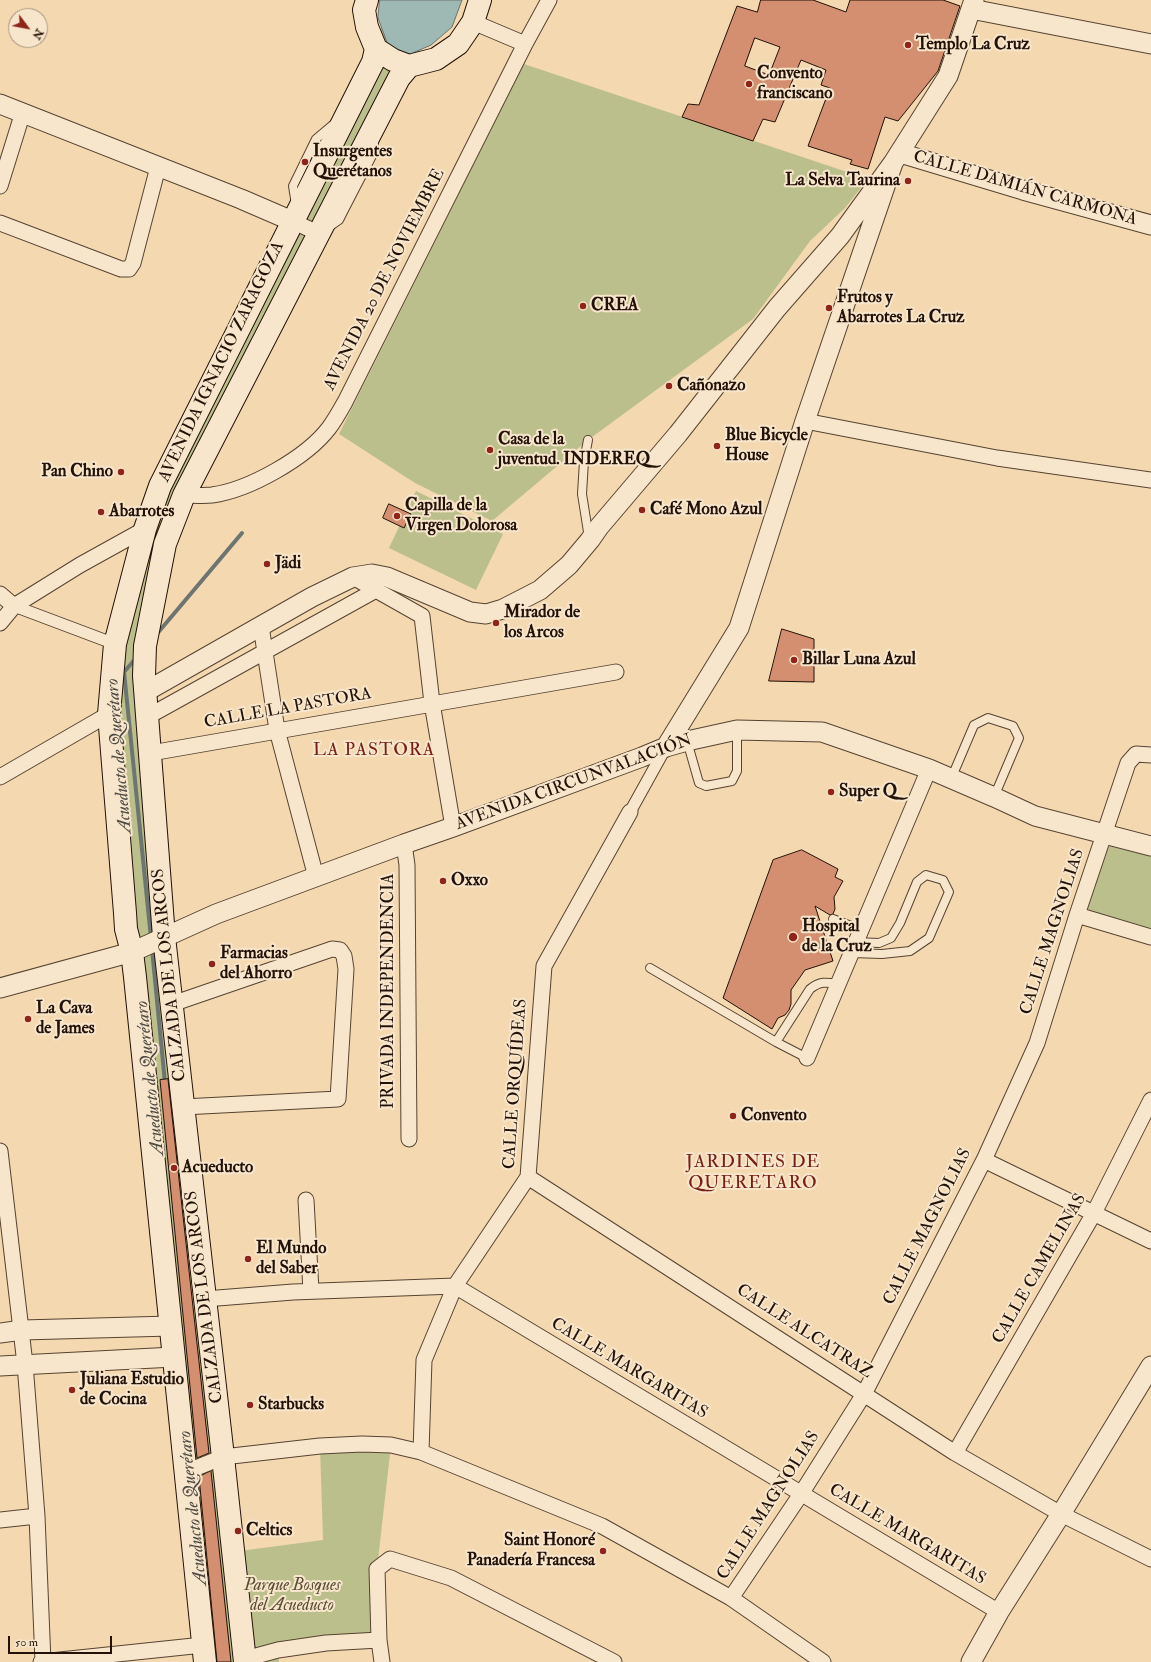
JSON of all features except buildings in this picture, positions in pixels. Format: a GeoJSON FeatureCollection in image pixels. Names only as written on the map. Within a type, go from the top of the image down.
{"type":"FeatureCollection","features":[{"type":"Feature","properties":{"kind":"main road"},"geometry":{"type":"LineString","coordinates":[[367,0],[364,10],[367,27],[376,49],[393,60],[409,66],[436,59],[458,44],[473,22],[480,0]]}},
{"type":"Feature","properties":{"kind":"main road","name":"AVENIDA IGNACIO ZARAGOZA"},"geometry":{"type":"LineString","coordinates":[[109,714],[115,644],[145,529],[160,486],[294,215],[373,62],[376,49]]}},
{"type":"Feature","properties":{"kind":"main road","name":"AVENIDA IGNACIO ZARAGOZA"},"geometry":{"type":"LineString","coordinates":[[145,692],[145,646],[165,544],[184,495],[320,234],[399,78],[409,66]]}},
{"type":"Feature","properties":{"kind":"main road","name":"CALZADA DE LOS ARCOS"},"geometry":{"type":"LineString","coordinates":[[145,692],[151,753],[163,931],[245,1660]]}},
{"type":"Feature","properties":{"kind":"main road","name":"CALZADA DE LOS ARCOS"},"geometry":{"type":"LineString","coordinates":[[109,714],[126,929],[132,952],[204,1654]]}},
{"type":"Feature","properties":{"kind":"main road"},"geometry":{"type":"LineString","coordinates":[[132,952],[163,931]]}},
{"type":"Feature","properties":{"kind":"street","name":"AVENIDA 20 DE NOVIEMBRE"},"geometry":{"type":"LineString","coordinates":[[184,495],[211,495],[234,490],[279,470],[315,443],[328,428],[345,402],[525,44],[549,0]]}},
{"type":"Feature","properties":{"kind":"street"},"geometry":{"type":"LineString","coordinates":[[145,692],[312,596],[353,577],[372,574],[386,577],[470,612],[486,614],[503,609],[540,590],[569,565],[599,527],[678,434],[777,308],[844,230],[896,158],[948,76],[972,5],[1151,44]]}},
{"type":"Feature","properties":{"kind":"street"},"geometry":{"type":"LineString","coordinates":[[473,22],[525,44]]}},
{"type":"Feature","properties":{"kind":"street"},"geometry":{"type":"LineString","coordinates":[[0,104],[158,167],[294,215],[320,234]]}},
{"type":"Feature","properties":{"kind":"street"},"geometry":{"type":"LineString","coordinates":[[0,186],[23,112]]}},
{"type":"Feature","properties":{"kind":"street"},"geometry":{"type":"LineString","coordinates":[[666,747],[739,628],[805,421],[896,158]]}},
{"type":"Feature","properties":{"kind":"street","name":"CALLE DAMIÁN CARMONA"},"geometry":{"type":"LineString","coordinates":[[896,158],[1024,190],[1151,225]]}},
{"type":"Feature","properties":{"kind":"street"},"geometry":{"type":"LineString","coordinates":[[0,223],[121,269],[129,269],[133,263],[158,167]]}},
{"type":"Feature","properties":{"kind":"street"},"geometry":{"type":"LineString","coordinates":[[805,421],[997,458],[1151,480]]}},
{"type":"Feature","properties":{"kind":"street"},"geometry":{"type":"LineString","coordinates":[[0,623],[14,606],[80,565],[145,529]]}},
{"type":"Feature","properties":{"kind":"street"},"geometry":{"type":"LineString","coordinates":[[353,577],[422,616],[432,703],[453,827]]}},
{"type":"Feature","properties":{"kind":"street"},"geometry":{"type":"LineString","coordinates":[[147,717],[376,590]]}},
{"type":"Feature","properties":{"kind":"street"},"geometry":{"type":"LineString","coordinates":[[0,594],[14,606],[115,644]]}},
{"type":"Feature","properties":{"kind":"street"},"geometry":{"type":"LineString","coordinates":[[261,626],[278,730],[316,877]]}},
{"type":"Feature","properties":{"kind":"street","name":"CALLE LA PASTORA"},"geometry":{"type":"LineString","coordinates":[[151,753],[616,672]]}},
{"type":"Feature","properties":{"kind":"street"},"geometry":{"type":"LineString","coordinates":[[0,777],[109,714]]}},
{"type":"Feature","properties":{"kind":"street","name":"AVENIDA CIRCUNVALACIÓN"},"geometry":{"type":"LineString","coordinates":[[163,931],[216,914],[666,747],[737,730],[822,732],[928,769],[1035,816],[1151,856]]}},
{"type":"Feature","properties":{"kind":"street","name":"CALLE ORQUÍDEAS"},"geometry":{"type":"LineString","coordinates":[[421,1452],[424,1360],[455,1286],[528,1177],[544,966],[666,747]]}},
{"type":"Feature","properties":{"kind":"street","name":"CALLE MAGNOLIAS"},"geometry":{"type":"LineString","coordinates":[[731,1598],[801,1494],[864,1394],[984,1160],[1037,1043],[1077,915],[1128,763],[1136,754],[1151,755]]}},
{"type":"Feature","properties":{"kind":"street"},"geometry":{"type":"LineString","coordinates":[[807,1058],[928,769]]}},
{"type":"Feature","properties":{"kind":"street","name":"AVENIDA CIRCUNVALACIÓN"},"geometry":{"type":"LineString","coordinates":[[1102,839],[1151,846]]}},
{"type":"Feature","properties":{"kind":"street","name":"PRIVADA INDEPENDENCIA"},"geometry":{"type":"LineString","coordinates":[[404,844],[407,865],[408,1139]]}},
{"type":"Feature","properties":{"kind":"street"},"geometry":{"type":"LineString","coordinates":[[1077,915],[1151,937]]}},
{"type":"Feature","properties":{"kind":"street"},"geometry":{"type":"LineString","coordinates":[[172,1004],[332,949],[340,950],[344,956],[346,969],[338,1099],[183,1107]]}},
{"type":"Feature","properties":{"kind":"street"},"geometry":{"type":"LineString","coordinates":[[0,988],[132,952]]}},
{"type":"Feature","properties":{"kind":"street","name":"CALLE CAMELINAS"},"geometry":{"type":"LineString","coordinates":[[955,1453],[1094,1213],[1151,1100]]}},
{"type":"Feature","properties":{"kind":"street"},"geometry":{"type":"LineString","coordinates":[[0,1151],[25,1364],[37,1516],[42,1662],[204,1654]]}},
{"type":"Feature","properties":{"kind":"street"},"geometry":{"type":"LineString","coordinates":[[984,1160],[1151,1241]]}},
{"type":"Feature","properties":{"kind":"street","name":"CALLE ALCATRAZ"},"geometry":{"type":"LineString","coordinates":[[528,1177],[955,1453],[1061,1514],[1151,1559]]}},
{"type":"Feature","properties":{"kind":"street"},"geometry":{"type":"LineString","coordinates":[[306,1200],[311,1292]]}},
{"type":"Feature","properties":{"kind":"street"},"geometry":{"type":"LineString","coordinates":[[205,1299],[311,1292],[455,1286]]}},
{"type":"Feature","properties":{"kind":"street","name":"CALLE MARGARITAS"},"geometry":{"type":"LineString","coordinates":[[455,1286],[999,1612]]}},
{"type":"Feature","properties":{"kind":"street"},"geometry":{"type":"LineString","coordinates":[[0,1333],[22,1330],[171,1326]]}},
{"type":"Feature","properties":{"kind":"street"},"geometry":{"type":"LineString","coordinates":[[0,1366],[174,1357]]}},
{"type":"Feature","properties":{"kind":"street"},"geometry":{"type":"LineString","coordinates":[[971,1662],[999,1612],[1061,1514],[1151,1366]]}},
{"type":"Feature","properties":{"kind":"street"},"geometry":{"type":"LineString","coordinates":[[186,1472],[223,1457],[320,1446],[362,1444],[391,1445],[421,1452],[602,1526],[731,1598],[823,1662]]}},
{"type":"Feature","properties":{"kind":"street"},"geometry":{"type":"LineString","coordinates":[[0,1520],[37,1516]]}},
{"type":"Feature","properties":{"kind":"street"},"geometry":{"type":"LineString","coordinates":[[382,1662],[379,1640],[377,1569],[390,1559],[451,1578],[614,1662]]}},
{"type":"Feature","properties":{"kind":"street"},"geometry":{"type":"LineString","coordinates":[[245,1660],[278,1656],[326,1643],[379,1640]]}},
{"type":"Feature","properties":{"kind":"lane"},"geometry":{"type":"LineString","coordinates":[[588,440],[584,461],[582,494],[590,540]]}},
{"type":"Feature","properties":{"kind":"lane"},"geometry":{"type":"LineString","coordinates":[[951,779],[974,725],[988,718],[1013,726],[1019,738],[994,797]]}},
{"type":"Feature","properties":{"kind":"lane"},"geometry":{"type":"LineString","coordinates":[[687,741],[699,783],[706,786],[732,781],[737,772],[737,730]]}},
{"type":"Feature","properties":{"kind":"lane"},"geometry":{"type":"LineString","coordinates":[[833,919],[856,942],[882,954],[910,951],[929,938],[949,892],[943,880],[926,875],[916,882],[900,923],[891,938],[879,943],[856,942]]}},
{"type":"Feature","properties":{"kind":"lane"},"geometry":{"type":"LineString","coordinates":[[650,968],[776,1042],[807,1058]]}},
{"type":"Feature","properties":{"kind":"lane"},"geometry":{"type":"LineString","coordinates":[[776,1042],[810,989],[817,983],[823,982],[838,984]]}},
{"type":"Feature","properties":{"kind":"green space"},"geometry":{"type":"Polygon","coordinates":[[[381,0],[460,6],[452,27],[423,48],[396,74],[226,404],[139,640],[133,684],[146,789],[235,1662],[210,1662],[129,875],[119,698],[124,642],[167,478],[381,62],[381,0]]]}},
{"type":"Feature","properties":{"kind":"green space","name":"CREA"},"geometry":{"type":"Polygon","coordinates":[[[524,64],[868,179],[845,208],[810,241],[753,319],[588,440],[492,521],[415,483],[339,434],[524,64]]]}},
{"type":"Feature","properties":{"kind":"green space"},"geometry":{"type":"Polygon","coordinates":[[[416,491],[503,534],[476,590],[389,548],[416,491]]]}},
{"type":"Feature","properties":{"kind":"green space"},"geometry":{"type":"Polygon","coordinates":[[[1101,844],[1151,856],[1151,937],[1077,915],[1101,844]]]}},
{"type":"Feature","properties":{"kind":"green space","name":"Parque Bosques del Acueducto"},"geometry":{"type":"Polygon","coordinates":[[[391,1445],[377,1569],[379,1640],[278,1651],[279,1662],[245,1662],[232,1552],[323,1540],[320,1446],[391,1445]]]}},
{"type":"Feature","properties":{"kind":"water"},"geometry":{"type":"Polygon","coordinates":[[[380,0],[462,0],[452,27],[431,45],[408,55],[388,45],[378,18],[380,0]]]}},
{"type":"Feature","properties":{"kind":"waterway","name":"Acueducto de Querétaro"},"geometry":{"type":"LineString","coordinates":[[156,635],[242,533]]}},
{"type":"Feature","properties":{"kind":"waterway","name":"Acueducto de Querétaro"},"geometry":{"type":"LineString","coordinates":[[137,657],[124,672],[151,938]]}},
{"type":"Feature","properties":{"kind":"waterway","name":"Acueducto de Querétaro"},"geometry":{"type":"LineString","coordinates":[[152,949],[165,1083]]}},
{"type":"Feature","properties":{"kind":"place","name":"Templo La Cruz"},"geometry":{"type":"Point","coordinates":[908,45]}},
{"type":"Feature","properties":{"kind":"place","name":"Convento franciscano"},"geometry":{"type":"Point","coordinates":[749,84]}},
{"type":"Feature","properties":{"kind":"place","name":"Insurgentes Querétanos"},"geometry":{"type":"Point","coordinates":[305,162]}},
{"type":"Feature","properties":{"kind":"place","name":"La Selva Taurina"},"geometry":{"type":"Point","coordinates":[908,181]}},
{"type":"Feature","properties":{"kind":"place","name":"CREA"},"geometry":{"type":"Point","coordinates":[583,306]}},
{"type":"Feature","properties":{"kind":"place","name":"Frutos y Abarrotes La Cruz"},"geometry":{"type":"Point","coordinates":[829,308]}},
{"type":"Feature","properties":{"kind":"place","name":"Cañonazo"},"geometry":{"type":"Point","coordinates":[669,386]}},
{"type":"Feature","properties":{"kind":"place","name":"Blue Bicycle House"},"geometry":{"type":"Point","coordinates":[717,446]}},
{"type":"Feature","properties":{"kind":"place","name":"Casa de la juventud. INDEREQ"},"geometry":{"type":"Point","coordinates":[490,450]}},
{"type":"Feature","properties":{"kind":"place","name":"Pan Chino"},"geometry":{"type":"Point","coordinates":[121,472]}},
{"type":"Feature","properties":{"kind":"place","name":"Café Mono Azul"},"geometry":{"type":"Point","coordinates":[642,510]}},
{"type":"Feature","properties":{"kind":"place","name":"Abarrotes"},"geometry":{"type":"Point","coordinates":[101,512]}},
{"type":"Feature","properties":{"kind":"place","name":"Capilla de la Virgen Dolorosa"},"geometry":{"type":"Point","coordinates":[397,516]}},
{"type":"Feature","properties":{"kind":"place","name":"Jädi"},"geometry":{"type":"Point","coordinates":[267,564]}},
{"type":"Feature","properties":{"kind":"place","name":"Mirador de los Arcos"},"geometry":{"type":"Point","coordinates":[496,623]}},
{"type":"Feature","properties":{"kind":"place","name":"Billar Luna Azul"},"geometry":{"type":"Point","coordinates":[794,660]}},
{"type":"Feature","properties":{"kind":"place","name":"Super Q"},"geometry":{"type":"Point","coordinates":[831,792]}},
{"type":"Feature","properties":{"kind":"place","name":"Oxxo"},"geometry":{"type":"Point","coordinates":[443,881]}},
{"type":"Feature","properties":{"kind":"place","name":"Hospital de la Cruz"},"geometry":{"type":"Point","coordinates":[793,937]}},
{"type":"Feature","properties":{"kind":"place","name":"Farmacias del Ahorro"},"geometry":{"type":"Point","coordinates":[212,964]}},
{"type":"Feature","properties":{"kind":"place","name":"La Cava de James"},"geometry":{"type":"Point","coordinates":[28,1019]}},
{"type":"Feature","properties":{"kind":"place","name":"Convento"},"geometry":{"type":"Point","coordinates":[733,1116]}},
{"type":"Feature","properties":{"kind":"place","name":"Acueducto"},"geometry":{"type":"Point","coordinates":[174,1168]}},
{"type":"Feature","properties":{"kind":"place","name":"El Mundo del Saber"},"geometry":{"type":"Point","coordinates":[248,1259]}},
{"type":"Feature","properties":{"kind":"place","name":"Juliana Estudio de Cocina"},"geometry":{"type":"Point","coordinates":[72,1390]}},
{"type":"Feature","properties":{"kind":"place","name":"Starbucks"},"geometry":{"type":"Point","coordinates":[250,1405]}},
{"type":"Feature","properties":{"kind":"place","name":"Celtics"},"geometry":{"type":"Point","coordinates":[238,1531]}},
{"type":"Feature","properties":{"kind":"place","name":"Saint Honoré Panadería Francesa"},"geometry":{"type":"Point","coordinates":[603,1551]}},
{"type":"Feature","properties":{"kind":"district","name":"LA PASTORA"},"geometry":{"type":"Point","coordinates":[374,751]}},
{"type":"Feature","properties":{"kind":"district","name":"JARDINES DE QUERETARO"},"geometry":{"type":"Point","coordinates":[753,1173]}}]}
